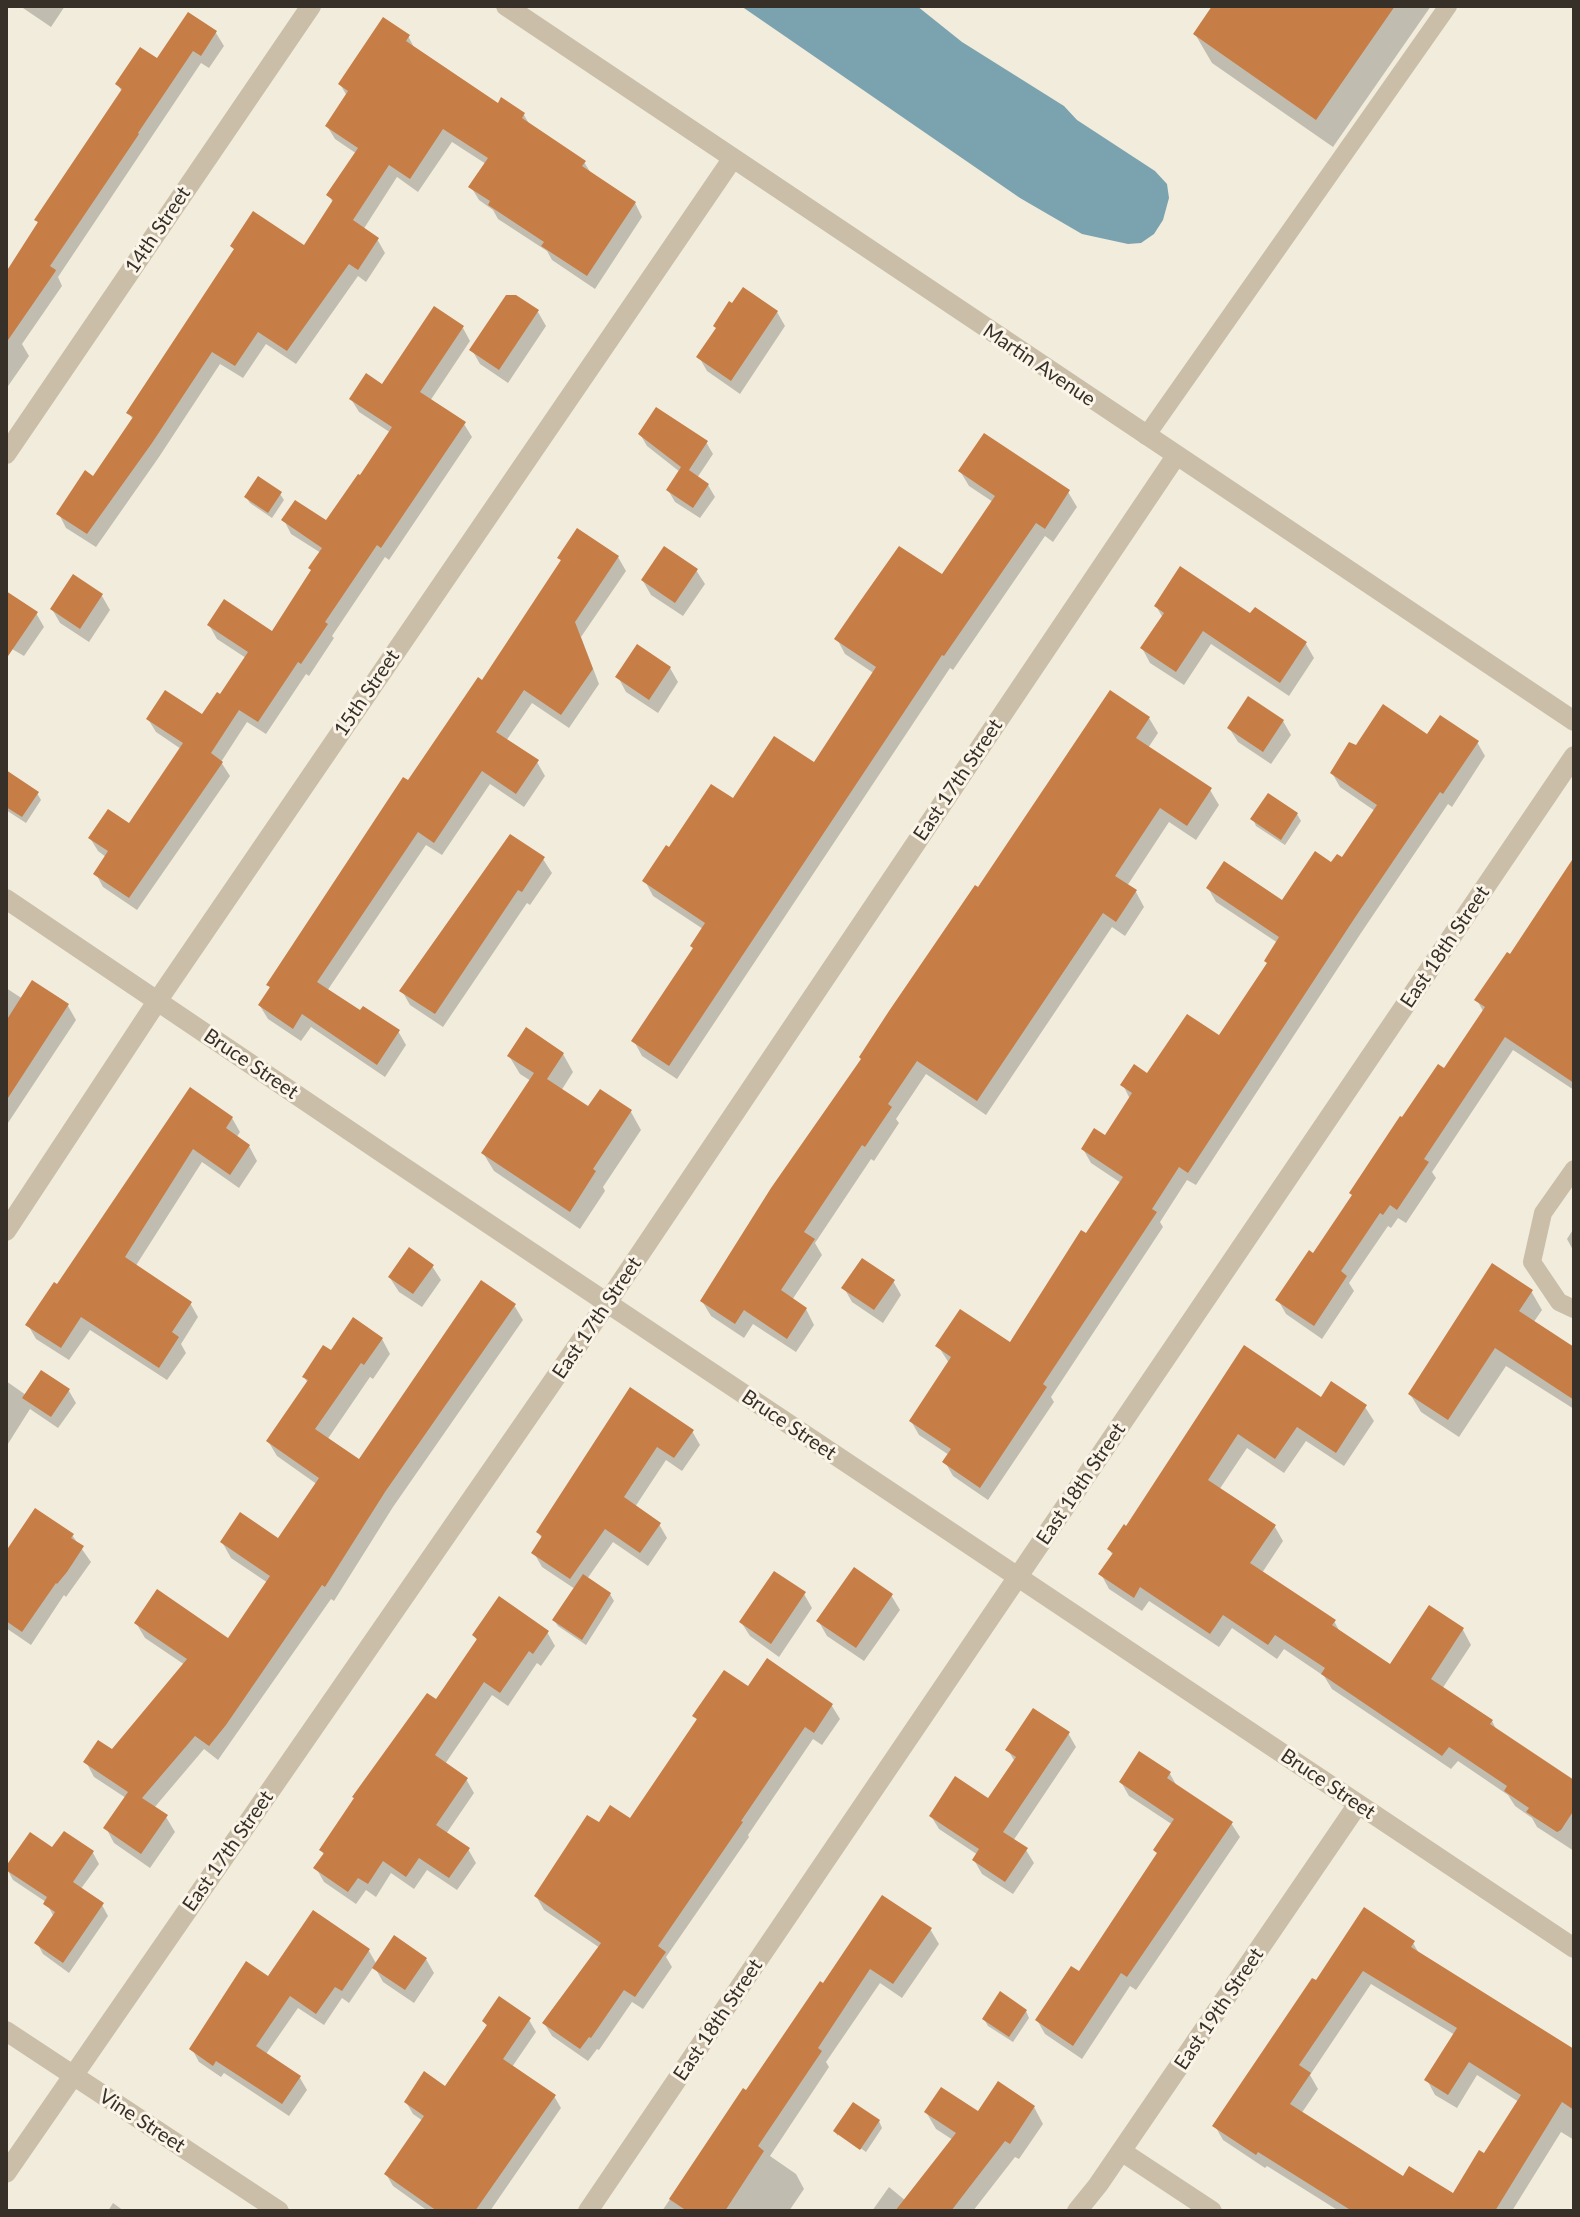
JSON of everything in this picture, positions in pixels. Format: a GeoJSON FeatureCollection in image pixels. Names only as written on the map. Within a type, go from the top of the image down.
{"type":"FeatureCollection","features":[{"type":"Feature","properties":{"kind":"street","name":"14th Street"},"geometry":{"type":"LineString","coordinates":[[6,454],[311,6]]}},
{"type":"Feature","properties":{"kind":"street","name":"Martin Avenue"},"geometry":{"type":"LineString","coordinates":[[506,6],[1574,721]]}},
{"type":"Feature","properties":{"kind":"street","name":"15th Street"},"geometry":{"type":"LineString","coordinates":[[6,1231],[158,1000],[733,158]]}},
{"type":"Feature","properties":{"kind":"street","name":"East 17th Street"},"geometry":{"type":"LineString","coordinates":[[6,2173],[607,1303],[1176,456]]}},
{"type":"Feature","properties":{"kind":"street","name":"East 18th Street"},"geometry":{"type":"LineString","coordinates":[[588,2211],[1574,756]]}},
{"type":"Feature","properties":{"kind":"street","name":"Bruce Street"},"geometry":{"type":"LineString","coordinates":[[6,899],[1574,1948]]}},
{"type":"Feature","properties":{"kind":"street","name":"East 19th Street"},"geometry":{"type":"LineString","coordinates":[[1077,2211],[1358,1804]]}},
{"type":"Feature","properties":{"kind":"street","name":"Vine Street"},"geometry":{"type":"LineString","coordinates":[[6,2031],[279,2211]]}},
{"type":"Feature","properties":{"kind":"street"},"geometry":{"type":"LineString","coordinates":[[1121,2151],[1212,2211]]}},
{"type":"Feature","properties":{"kind":"lane"},"geometry":{"type":"LineString","coordinates":[[1146,436],[1448,6]]}},
{"type":"Feature","properties":{"kind":"lane"},"geometry":{"type":"LineString","coordinates":[[1574,1169],[1543,1213],[1532,1262],[1559,1302],[1574,1309]]}},
{"type":"Feature","properties":{"kind":"water"},"geometry":{"type":"Polygon","coordinates":[[[741,6],[917,6],[962,42],[1064,106],[1077,120],[1155,171],[1167,184],[1169,198],[1163,220],[1154,234],[1141,243],[1128,244],[1082,234],[1020,198],[741,6]]]}},
{"type":"Feature","properties":{"kind":"building"},"geometry":{"type":"Polygon","coordinates":[[[1212,6],[1395,6],[1316,120],[1193,34],[1212,6]]]}},
{"type":"Feature","properties":{"kind":"building"},"geometry":{"type":"Polygon","coordinates":[[[188,12],[217,31],[201,56],[193,51],[50,266],[55,272],[6,343],[6,272],[38,222],[34,220],[122,89],[115,84],[140,47],[157,58],[188,12]]]}},
{"type":"Feature","properties":{"kind":"building"},"geometry":{"type":"Polygon","coordinates":[[[383,17],[410,35],[406,41],[498,103],[501,97],[525,113],[522,118],[586,161],[582,166],[636,202],[587,276],[541,246],[544,242],[488,205],[490,201],[468,187],[488,158],[443,129],[410,179],[389,165],[353,220],[379,238],[358,270],[349,264],[287,351],[258,332],[235,366],[212,352],[87,534],[56,514],[85,470],[93,476],[133,417],[126,413],[234,249],[230,246],[253,211],[304,245],[333,200],[326,195],[358,148],[325,126],[348,91],[338,84],[383,17]]]}},
{"type":"Feature","properties":{"kind":"building"},"geometry":{"type":"Polygon","coordinates":[[[743,287],[778,311],[731,381],[696,357],[716,328],[713,326],[729,301],[732,303],[743,287]]]}},
{"type":"Feature","properties":{"kind":"building"},"geometry":{"type":"Polygon","coordinates":[[[506,295],[516,295],[539,310],[499,370],[469,350],[506,295]]]}},
{"type":"Feature","properties":{"kind":"building"},"geometry":{"type":"Polygon","coordinates":[[[434,306],[464,326],[420,392],[466,422],[381,548],[377,545],[325,622],[328,624],[258,722],[239,710],[211,753],[223,762],[129,898],[93,874],[108,851],[88,838],[108,809],[129,823],[183,743],[146,719],[165,690],[202,714],[217,692],[220,694],[248,652],[207,625],[224,599],[272,631],[322,548],[281,520],[295,500],[326,520],[360,475],[392,427],[349,399],[366,373],[382,384],[434,306]]]}},
{"type":"Feature","properties":{"kind":"building"},"geometry":{"type":"Polygon","coordinates":[[[656,407],[708,441],[689,470],[709,484],[693,508],[666,490],[681,467],[638,434],[656,407]]]}},
{"type":"Feature","properties":{"kind":"building"},"geometry":{"type":"Polygon","coordinates":[[[984,433],[1070,490],[1045,529],[1036,523],[942,655],[669,1066],[631,1041],[693,948],[690,946],[705,923],[642,881],[711,784],[733,798],[774,736],[814,762],[876,667],[834,639],[899,546],[942,574],[995,496],[958,471],[984,433]]]}},
{"type":"Feature","properties":{"kind":"building"},"geometry":{"type":"Polygon","coordinates":[[[258,476],[282,492],[268,513],[244,497],[258,476]]]}},
{"type":"Feature","properties":{"kind":"building"},"geometry":{"type":"Polygon","coordinates":[[[577,528],[619,556],[575,622],[593,669],[561,715],[524,690],[496,732],[539,760],[516,794],[482,771],[434,843],[418,832],[317,982],[360,1010],[363,1006],[400,1030],[377,1065],[302,1014],[293,1029],[258,1005],[270,987],[266,985],[403,777],[408,780],[478,677],[482,680],[561,560],[557,558],[577,528]]]}},
{"type":"Feature","properties":{"kind":"building"},"geometry":{"type":"Polygon","coordinates":[[[664,546],[698,569],[675,603],[641,580],[664,546]]]}},
{"type":"Feature","properties":{"kind":"building"},"geometry":{"type":"Polygon","coordinates":[[[1180,566],[1250,613],[1255,607],[1307,642],[1280,683],[1203,631],[1176,672],[1140,648],[1164,613],[1154,606],[1180,566]]]}},
{"type":"Feature","properties":{"kind":"building"},"geometry":{"type":"Polygon","coordinates":[[[73,574],[103,594],[80,629],[50,609],[73,574]]]}},
{"type":"Feature","properties":{"kind":"building"},"geometry":{"type":"Polygon","coordinates":[[[6,591],[38,612],[6,659],[6,591]]]}},
{"type":"Feature","properties":{"kind":"building"},"geometry":{"type":"Polygon","coordinates":[[[637,644],[671,667],[649,700],[615,677],[637,644]]]}},
{"type":"Feature","properties":{"kind":"building"},"geometry":{"type":"Polygon","coordinates":[[[1110,690],[1150,717],[1136,738],[1212,788],[1187,826],[1160,808],[1115,876],[1137,890],[1116,922],[1103,913],[977,1101],[917,1061],[888,1104],[892,1107],[865,1147],[862,1145],[804,1232],[815,1239],[781,1290],[807,1308],[787,1339],[744,1310],[735,1324],[700,1301],[771,1188],[861,1059],[859,1057],[889,1011],[975,885],[978,887],[1110,690]]]}},
{"type":"Feature","properties":{"kind":"building"},"geometry":{"type":"Polygon","coordinates":[[[1248,696],[1284,720],[1263,752],[1227,728],[1248,696]]]}},
{"type":"Feature","properties":{"kind":"building"},"geometry":{"type":"Polygon","coordinates":[[[1383,704],[1427,734],[1440,715],[1479,741],[1443,794],[1440,792],[1354,919],[1188,1173],[1179,1167],[1152,1209],[1157,1212],[1043,1384],[1047,1387],[980,1488],[942,1462],[951,1449],[909,1421],[951,1357],[935,1346],[960,1309],[1010,1342],[1081,1230],[1086,1233],[1123,1177],[1081,1149],[1094,1128],[1105,1135],[1132,1093],[1120,1085],[1134,1064],[1147,1073],[1187,1014],[1219,1035],[1267,963],[1264,961],[1279,937],[1206,888],[1224,861],[1282,900],[1315,851],[1331,862],[1337,854],[1342,857],[1377,805],[1330,773],[1349,742],[1356,745],[1383,704]]]}},
{"type":"Feature","properties":{"kind":"building"},"geometry":{"type":"Polygon","coordinates":[[[6,770],[39,792],[22,817],[6,807],[6,770]]]}},
{"type":"Feature","properties":{"kind":"building"},"geometry":{"type":"Polygon","coordinates":[[[1268,793],[1298,813],[1281,840],[1250,819],[1268,793]]]}},
{"type":"Feature","properties":{"kind":"building"},"geometry":{"type":"Polygon","coordinates":[[[510,834],[545,857],[522,892],[518,890],[435,1014],[399,991],[510,834]]]}},
{"type":"Feature","properties":{"kind":"building"},"geometry":{"type":"Polygon","coordinates":[[[1574,857],[1574,1083],[1505,1037],[1424,1159],[1429,1162],[1397,1210],[1390,1205],[1383,1215],[1380,1213],[1341,1271],[1347,1276],[1314,1326],[1275,1300],[1309,1250],[1313,1253],[1400,1116],[1438,1064],[1444,1068],[1485,1007],[1474,1000],[1507,952],[1510,954],[1574,857]]]}},
{"type":"Feature","properties":{"kind":"building"},"geometry":{"type":"Polygon","coordinates":[[[32,980],[69,1004],[6,1101],[6,1021],[32,980]]]}},
{"type":"Feature","properties":{"kind":"building"},"geometry":{"type":"Polygon","coordinates":[[[526,1027],[564,1053],[547,1079],[588,1106],[600,1089],[632,1110],[593,1169],[596,1171],[570,1212],[481,1153],[534,1073],[507,1056],[526,1027]]]}},
{"type":"Feature","properties":{"kind":"building"},"geometry":{"type":"Polygon","coordinates":[[[190,1087],[233,1117],[226,1128],[250,1145],[230,1175],[193,1149],[125,1257],[192,1302],[172,1332],[179,1337],[159,1368],[81,1317],[61,1348],[25,1325],[54,1282],[57,1284],[190,1087]]]}},
{"type":"Feature","properties":{"kind":"building"},"geometry":{"type":"Polygon","coordinates":[[[409,1247],[434,1265],[413,1294],[388,1277],[409,1247]]]}},
{"type":"Feature","properties":{"kind":"building"},"geometry":{"type":"Polygon","coordinates":[[[862,1258],[895,1280],[874,1310],[841,1288],[862,1258]]]}},
{"type":"Feature","properties":{"kind":"building"},"geometry":{"type":"Polygon","coordinates":[[[1492,1263],[1533,1290],[1519,1311],[1574,1347],[1574,1400],[1495,1348],[1448,1420],[1408,1394],[1492,1263]]]}},
{"type":"Feature","properties":{"kind":"building"},"geometry":{"type":"Polygon","coordinates":[[[481,1280],[516,1304],[385,1492],[325,1587],[322,1585],[226,1725],[209,1746],[195,1736],[142,1798],[168,1815],[141,1854],[103,1828],[128,1792],[83,1762],[98,1740],[112,1749],[187,1659],[134,1623],[157,1589],[228,1638],[270,1576],[220,1542],[240,1512],[278,1538],[319,1478],[266,1441],[308,1380],[302,1377],[323,1345],[331,1350],[353,1317],[383,1338],[364,1365],[361,1363],[315,1429],[359,1459],[481,1280]]]}},
{"type":"Feature","properties":{"kind":"building"},"geometry":{"type":"Polygon","coordinates":[[[1244,1345],[1321,1397],[1331,1381],[1367,1405],[1336,1453],[1297,1427],[1275,1459],[1238,1434],[1208,1480],[1276,1525],[1250,1563],[1336,1620],[1332,1625],[1390,1664],[1429,1605],[1464,1628],[1431,1679],[1493,1720],[1490,1724],[1574,1780],[1574,1810],[1561,1830],[1557,1832],[1526,1812],[1529,1808],[1504,1791],[1507,1786],[1449,1747],[1442,1756],[1321,1674],[1325,1668],[1275,1635],[1268,1645],[1223,1615],[1210,1634],[1140,1587],[1134,1598],[1098,1574],[1113,1553],[1107,1549],[1124,1524],[1126,1526],[1244,1345]]]}},
{"type":"Feature","properties":{"kind":"building"},"geometry":{"type":"Polygon","coordinates":[[[41,1370],[70,1389],[51,1417],[22,1398],[41,1370]]]}},
{"type":"Feature","properties":{"kind":"building"},"geometry":{"type":"Polygon","coordinates":[[[630,1387],[694,1430],[674,1458],[657,1447],[624,1497],[661,1523],[640,1553],[605,1529],[570,1579],[531,1553],[542,1536],[536,1532],[630,1387]]]}},
{"type":"Feature","properties":{"kind":"building"},"geometry":{"type":"Polygon","coordinates":[[[35,1508],[74,1534],[71,1538],[84,1546],[22,1632],[6,1621],[6,1551],[35,1508]]]}},
{"type":"Feature","properties":{"kind":"building"},"geometry":{"type":"Polygon","coordinates":[[[854,1567],[893,1594],[856,1648],[816,1621],[854,1567]]]}},
{"type":"Feature","properties":{"kind":"building"},"geometry":{"type":"Polygon","coordinates":[[[774,1571],[806,1592],[771,1644],[739,1622],[774,1571]]]}},
{"type":"Feature","properties":{"kind":"building"},"geometry":{"type":"Polygon","coordinates":[[[583,1574],[611,1593],[582,1640],[552,1620],[583,1574]]]}},
{"type":"Feature","properties":{"kind":"building"},"geometry":{"type":"Polygon","coordinates":[[[499,1596],[549,1631],[533,1654],[529,1651],[500,1693],[484,1682],[435,1755],[468,1778],[436,1825],[470,1848],[449,1878],[419,1858],[406,1877],[383,1861],[368,1884],[358,1878],[348,1892],[313,1868],[324,1853],[319,1850],[352,1797],[427,1693],[436,1699],[477,1639],[472,1635],[499,1596]]]}},
{"type":"Feature","properties":{"kind":"building"},"geometry":{"type":"Polygon","coordinates":[[[767,1658],[833,1704],[814,1733],[805,1727],[741,1821],[658,1946],[666,1952],[635,1997],[624,1990],[580,2049],[542,2023],[601,1943],[534,1896],[587,1815],[599,1822],[610,1805],[630,1818],[697,1719],[692,1716],[724,1670],[748,1686],[767,1658]]]}},
{"type":"Feature","properties":{"kind":"building"},"geometry":{"type":"Polygon","coordinates":[[[1033,1708],[1070,1732],[1003,1832],[1028,1848],[1005,1882],[972,1860],[979,1849],[929,1816],[955,1776],[988,1798],[1016,1757],[1005,1750],[1033,1708]]]}},
{"type":"Feature","properties":{"kind":"building"},"geometry":{"type":"Polygon","coordinates":[[[1139,1751],[1171,1772],[1167,1778],[1233,1822],[1127,1977],[1121,1973],[1073,2046],[1035,2020],[1071,1966],[1079,1971],[1157,1853],[1153,1850],[1174,1819],[1119,1782],[1139,1751]]]}},
{"type":"Feature","properties":{"kind":"building"},"geometry":{"type":"Polygon","coordinates":[[[64,1831],[94,1851],[73,1882],[104,1903],[63,1963],[34,1943],[55,1912],[43,1904],[47,1897],[6,1870],[6,1866],[30,1832],[52,1847],[64,1831]]]}},
{"type":"Feature","properties":{"kind":"building"},"geometry":{"type":"Polygon","coordinates":[[[882,1895],[932,1928],[893,1984],[870,1969],[818,2048],[822,2051],[758,2146],[764,2151],[725,2211],[687,2211],[669,2199],[743,2088],[746,2090],[882,1895]]]}},
{"type":"Feature","properties":{"kind":"building"},"geometry":{"type":"Polygon","coordinates":[[[1364,1907],[1415,1941],[1411,1947],[1574,2049],[1574,2110],[1562,2102],[1495,2211],[1352,2211],[1212,2126],[1312,1978],[1316,1980],[1364,1907]],[[1363,1971],[1299,2065],[1311,2073],[1290,2104],[1403,2176],[1409,2166],[1453,2193],[1479,2150],[1484,2153],[1521,2095],[1469,2062],[1448,2095],[1424,2080],[1457,2028],[1363,1971]]]}},
{"type":"Feature","properties":{"kind":"building"},"geometry":{"type":"Polygon","coordinates":[[[313,1910],[370,1949],[342,1991],[335,1987],[316,2014],[290,1996],[256,2046],[301,2076],[282,2104],[216,2061],[213,2066],[189,2049],[246,1961],[268,1976],[313,1910]]]}},
{"type":"Feature","properties":{"kind":"building"},"geometry":{"type":"Polygon","coordinates":[[[394,1935],[427,1958],[405,1990],[372,1968],[394,1935]]]}},
{"type":"Feature","properties":{"kind":"building"},"geometry":{"type":"Polygon","coordinates":[[[1000,1991],[1027,2010],[1009,2037],[982,2019],[1000,1991]]]}},
{"type":"Feature","properties":{"kind":"building"},"geometry":{"type":"Polygon","coordinates":[[[499,1996],[531,2018],[503,2059],[556,2095],[475,2211],[437,2211],[384,2174],[424,2116],[404,2102],[424,2071],[445,2086],[487,2025],[482,2021],[499,1996]]]}},
{"type":"Feature","properties":{"kind":"building"},"geometry":{"type":"Polygon","coordinates":[[[998,2081],[1035,2106],[1010,2144],[1005,2141],[951,2211],[895,2211],[956,2133],[924,2112],[941,2087],[978,2111],[998,2081]]]}},
{"type":"Feature","properties":{"kind":"building"},"geometry":{"type":"Polygon","coordinates":[[[853,2102],[880,2120],[860,2150],[833,2131],[853,2102]]]}}]}
